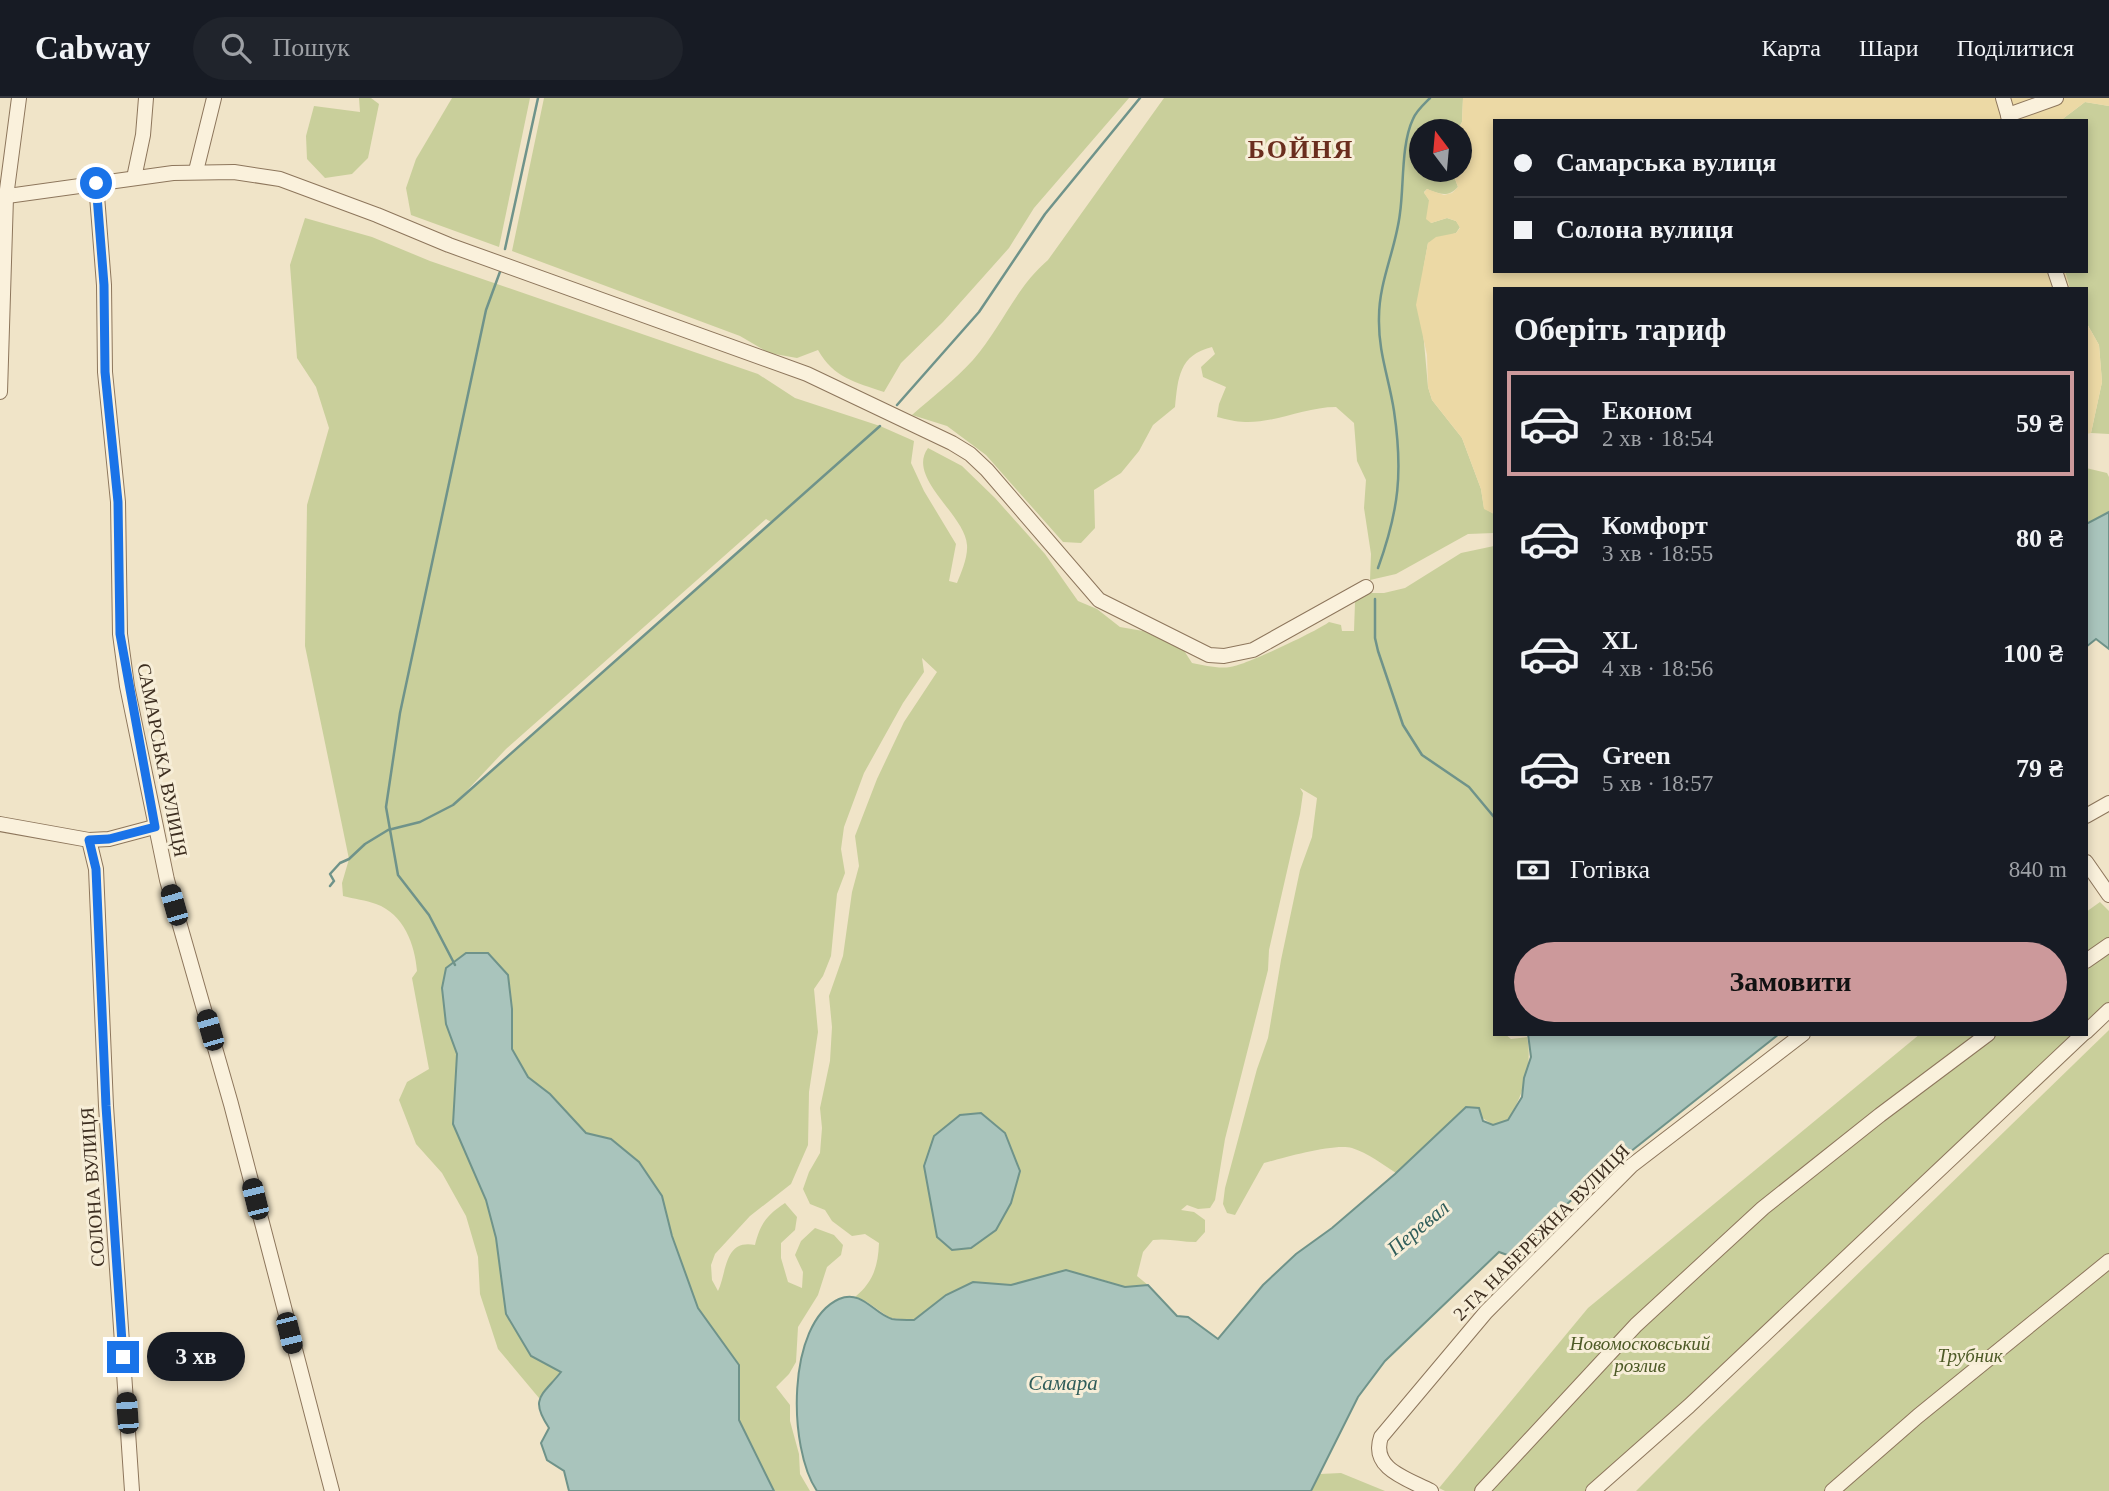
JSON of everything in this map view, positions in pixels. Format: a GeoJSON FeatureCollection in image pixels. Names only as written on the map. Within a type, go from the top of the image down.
{"type":"FeatureCollection","features":[{"type":"Feature","properties":{"kind":"street"},"geometry":{"type":"LineString","coordinates":[[0,392],[4,324],[3,197],[19,98]]}},
{"type":"Feature","properties":{"kind":"street"},"geometry":{"type":"LineString","coordinates":[[134,178],[143,135],[146,98]]}},
{"type":"Feature","properties":{"kind":"street"},"geometry":{"type":"LineString","coordinates":[[196,171],[214,98]]}},
{"type":"Feature","properties":{"kind":"street"},"geometry":{"type":"LineString","coordinates":[[2003,98],[2009,118],[2056,98]]}},
{"type":"Feature","properties":{"kind":"street"},"geometry":{"type":"LineString","coordinates":[[3,197],[196,171],[234,172],[280,179],[449,245],[525,270],[807,374],[933,433],[970,454],[987,470],[1099,600],[1209,655],[1224,656],[1253,650],[1366,587]]}},
{"type":"Feature","properties":{"kind":"street","name":"САМАРСЬКА ВУЛИЦЯ"},"geometry":{"type":"LineString","coordinates":[[96,183],[104,285],[105,372],[118,502],[120,634],[155,827],[231,1104],[327,1490]]}},
{"type":"Feature","properties":{"kind":"street"},"geometry":{"type":"LineString","coordinates":[[2088,815],[2109,803]]}},
{"type":"Feature","properties":{"kind":"street"},"geometry":{"type":"LineString","coordinates":[[0,824],[89,840],[109,839],[155,827]]}},
{"type":"Feature","properties":{"kind":"street","name":"СОЛОНА ВУЛИЦЯ"},"geometry":{"type":"LineString","coordinates":[[89,840],[96,869],[106,1106],[132,1491]]}},
{"type":"Feature","properties":{"kind":"street"},"geometry":{"type":"LineString","coordinates":[[2088,865],[2109,895]]}},
{"type":"Feature","properties":{"kind":"street"},"geometry":{"type":"LineString","coordinates":[[2088,960],[2109,945]]}},
{"type":"Feature","properties":{"kind":"street"},"geometry":{"type":"LineString","coordinates":[[2088,1030],[2109,1010]]}},
{"type":"Feature","properties":{"kind":"street","name":"2-ГА НАБЕРЕЖНА ВУЛИЦЯ"},"geometry":{"type":"LineString","coordinates":[[1431,1491],[1385,1467],[1381,1462],[1378,1447],[1381,1437],[1486,1312],[1631,1166],[1800,1036]]}},
{"type":"Feature","properties":{"kind":"street"},"geometry":{"type":"LineString","coordinates":[[1482,1491],[1636,1325],[1763,1208],[1985,1036]]}},
{"type":"Feature","properties":{"kind":"street"},"geometry":{"type":"LineString","coordinates":[[1593,1491],[1689,1406],[2082,1036]]}},
{"type":"Feature","properties":{"kind":"street"},"geometry":{"type":"LineString","coordinates":[[1832,1491],[1937,1401],[2109,1261]]}},
{"type":"Feature","properties":{"kind":"green space"},"geometry":{"type":"Polygon","coordinates":[[[359,98],[371,98],[379,104],[368,158],[352,174],[325,178],[307,159],[306,136],[314,106],[360,112],[359,98]]]}},
{"type":"Feature","properties":{"kind":"green space"},"geometry":{"type":"Polygon","coordinates":[[[452,98],[530,98],[499,247],[411,215],[406,188],[416,159],[452,98]]]}},
{"type":"Feature","properties":{"kind":"green space"},"geometry":{"type":"Polygon","coordinates":[[[544,98],[1129,98],[1034,208],[1009,248],[943,322],[901,363],[884,392],[838,373],[818,350],[797,358],[769,353],[740,336],[512,251],[544,98]]]}},
{"type":"Feature","properties":{"kind":"green space"},"geometry":{"type":"Polygon","coordinates":[[[1164,98],[1463,98],[1462,119],[1409,119],[1409,182],[1456,182],[1458,187],[1451,193],[1443,194],[1427,189],[1424,192],[1429,200],[1431,223],[1447,218],[1456,221],[1460,227],[1456,233],[1428,243],[1423,271],[1423,331],[1428,387],[1432,400],[1462,438],[1481,489],[1484,508],[1493,513],[1493,533],[1468,534],[1396,574],[1370,580],[1371,554],[1364,508],[1366,480],[1357,461],[1354,423],[1336,407],[1313,409],[1257,422],[1238,422],[1217,417],[1226,387],[1203,377],[1201,367],[1215,354],[1212,347],[1201,351],[1187,362],[1179,377],[1175,407],[1153,425],[1139,451],[1121,473],[1094,490],[1095,528],[1081,543],[1063,542],[986,455],[947,426],[912,415],[973,360],[1037,271],[1048,260],[1164,98]]]}},
{"type":"Feature","properties":{"kind":"green space"},"geometry":{"type":"Polygon","coordinates":[[[2085,102],[2109,106],[2109,434],[2091,433],[2102,382],[2099,345],[2088,326],[2088,287],[2069,287],[2066,273],[2088,273],[2088,119],[2063,119],[2085,102]]]}},
{"type":"Feature","properties":{"kind":"green space"},"geometry":{"type":"Polygon","coordinates":[[[305,218],[372,237],[430,261],[758,374],[795,398],[880,426],[914,441],[911,463],[924,491],[956,544],[949,581],[957,583],[967,545],[957,521],[930,484],[923,460],[928,448],[962,466],[995,498],[1045,554],[1078,601],[1097,609],[1120,627],[1143,631],[1183,649],[1192,663],[1221,668],[1250,661],[1329,622],[1341,625],[1342,631],[1354,631],[1355,602],[1364,593],[1384,593],[1405,588],[1461,553],[1493,546],[1493,1036],[1507,1036],[1511,1039],[1527,1037],[1529,1048],[1525,1080],[1508,1120],[1493,1125],[1466,1107],[1396,1173],[1364,1153],[1344,1147],[1308,1152],[1264,1163],[1235,1215],[1227,1213],[1223,1204],[1225,1188],[1268,1038],[1300,870],[1312,837],[1317,798],[1300,788],[1303,793],[1300,814],[1269,950],[1268,970],[1225,1139],[1215,1200],[1210,1208],[1198,1209],[1187,1205],[1181,1210],[1194,1212],[1205,1220],[1205,1232],[1196,1242],[1153,1240],[1143,1252],[1137,1276],[1148,1285],[1125,1287],[1097,1278],[1011,1285],[973,1282],[946,1295],[914,1320],[890,1318],[855,1297],[866,1286],[873,1273],[879,1243],[865,1234],[852,1236],[832,1221],[825,1210],[810,1204],[803,1189],[820,1153],[820,1108],[830,1061],[832,1027],[829,996],[843,956],[852,892],[859,866],[855,836],[877,779],[904,722],[937,672],[922,658],[924,672],[903,703],[864,773],[844,827],[841,849],[845,873],[837,894],[831,956],[814,989],[818,1032],[809,1092],[808,1145],[791,1184],[750,1216],[715,1254],[711,1265],[712,1280],[718,1291],[732,1252],[745,1244],[755,1245],[765,1221],[785,1203],[797,1217],[795,1230],[781,1243],[781,1258],[788,1282],[802,1288],[803,1272],[795,1255],[801,1241],[815,1228],[834,1235],[843,1245],[841,1255],[827,1267],[818,1295],[798,1327],[796,1362],[776,1387],[790,1405],[790,1421],[799,1454],[800,1474],[810,1491],[774,1491],[739,1420],[739,1365],[561,1372],[539,1398],[498,1349],[480,1294],[478,1257],[466,1216],[442,1173],[416,1144],[399,1100],[407,1082],[429,1069],[412,978],[417,971],[411,941],[401,923],[386,909],[343,896],[342,883],[349,859],[305,646],[307,505],[329,428],[316,387],[297,358],[290,265],[305,218]],[[766,519],[506,749],[461,797],[771,522],[766,519]]]}},
{"type":"Feature","properties":{"kind":"green space"},"geometry":{"type":"Polygon","coordinates":[[[2088,468],[2107,473],[2109,477],[2109,512],[2088,523],[2088,468]]]}},
{"type":"Feature","properties":{"kind":"green space"},"geometry":{"type":"Polygon","coordinates":[[[2100,902],[2109,911],[2109,1003],[2088,1023],[2088,911],[2100,902]]]}},
{"type":"Feature","properties":{"kind":"green space","name":"Трубник"},"geometry":{"type":"Polygon","coordinates":[[[2109,1030],[2109,1491],[1636,1491],[1701,1426],[2109,1030]]]}},
{"type":"Feature","properties":{"kind":"green space","name":"Новомосковський розлив"},"geometry":{"type":"Polygon","coordinates":[[[1918,1036],[2074,1036],[1590,1491],[1445,1491],[1439,1488],[1588,1308],[1918,1036]]]}},
{"type":"Feature","properties":{"kind":"green space"},"geometry":{"type":"Polygon","coordinates":[[[1341,1473],[1385,1491],[1311,1491],[1320,1474],[1341,1473]]]}},
{"type":"Feature","properties":{"kind":"sand"},"geometry":{"type":"Polygon","coordinates":[[[1463,98],[2109,98],[2109,106],[2085,102],[2063,119],[1493,119],[1493,273],[2066,273],[2069,287],[1493,287],[1493,514],[1484,509],[1481,489],[1462,438],[1432,400],[1428,387],[1427,355],[1416,305],[1428,243],[1436,237],[1456,233],[1460,228],[1456,221],[1447,218],[1431,223],[1426,219],[1429,200],[1424,193],[1427,189],[1444,195],[1452,193],[1458,187],[1456,182],[1472,182],[1472,119],[1462,119],[1463,98]]]}},
{"type":"Feature","properties":{"kind":"sand"},"geometry":{"type":"Polygon","coordinates":[[[2088,326],[2099,345],[2102,382],[2091,433],[2088,434],[2088,326]]]}},
{"type":"Feature","properties":{"kind":"water"},"geometry":{"type":"Polygon","coordinates":[[[2109,512],[2109,649],[2096,639],[2088,645],[2088,523],[2109,512]]]}},
{"type":"Feature","properties":{"kind":"water"},"geometry":{"type":"Polygon","coordinates":[[[466,953],[488,953],[508,975],[512,1009],[512,1049],[528,1077],[550,1094],[586,1133],[611,1139],[639,1162],[662,1196],[672,1236],[698,1308],[739,1365],[739,1420],[774,1491],[569,1491],[564,1471],[547,1460],[541,1443],[549,1428],[539,1403],[544,1392],[561,1372],[531,1356],[506,1314],[496,1238],[486,1200],[453,1124],[457,1054],[446,1024],[442,988],[446,968],[466,953]]]}},
{"type":"Feature","properties":{"kind":"water","name":"Самара"},"geometry":{"type":"Polygon","coordinates":[[[1528,1036],[1776,1036],[1596,1179],[1545,1223],[1544,1236],[1521,1260],[1499,1252],[1385,1361],[1358,1397],[1311,1491],[817,1491],[807,1472],[801,1447],[797,1388],[801,1359],[809,1333],[822,1312],[839,1299],[854,1297],[892,1319],[914,1320],[946,1295],[973,1282],[1011,1285],[1066,1270],[1125,1287],[1148,1285],[1177,1316],[1188,1317],[1218,1339],[1263,1285],[1296,1254],[1332,1228],[1395,1174],[1466,1107],[1479,1108],[1483,1121],[1493,1125],[1508,1120],[1522,1097],[1524,1078],[1531,1057],[1528,1036]]]}},
{"type":"Feature","properties":{"kind":"water"},"geometry":{"type":"Polygon","coordinates":[[[981,1113],[1005,1133],[1020,1171],[1011,1203],[996,1230],[971,1248],[952,1250],[937,1237],[924,1166],[934,1136],[960,1115],[981,1113]]]}},
{"type":"Feature","properties":{"kind":"waterway"},"geometry":{"type":"LineString","coordinates":[[505,249],[538,98]]}},
{"type":"Feature","properties":{"kind":"waterway"},"geometry":{"type":"LineString","coordinates":[[897,405],[979,312],[1045,214],[1140,98]]}},
{"type":"Feature","properties":{"kind":"waterway"},"geometry":{"type":"LineString","coordinates":[[1378,568],[1395,509],[1398,472],[1394,411],[1380,342],[1380,304],[1398,226],[1409,129],[1416,113],[1430,98]]}},
{"type":"Feature","properties":{"kind":"waterway"},"geometry":{"type":"LineString","coordinates":[[455,965],[429,915],[398,875],[386,807],[400,713],[486,310],[501,269]]}},
{"type":"Feature","properties":{"kind":"waterway"},"geometry":{"type":"LineString","coordinates":[[330,886],[334,881],[330,874],[365,844],[388,830],[420,822],[453,805],[880,426]]}},
{"type":"Feature","properties":{"kind":"waterway"},"geometry":{"type":"LineString","coordinates":[[1375,599],[1375,638],[1403,725],[1422,755],[1469,787],[1493,816]]}},
{"type":"Feature","properties":{"kind":"district","name":"БОЙНЯ"},"geometry":{"type":"Point","coordinates":[1301,149]}},
{"type":"Feature","properties":{"kind":"route"},"geometry":{"type":"LineString","coordinates":[[96,183],[104,285],[105,372],[118,502],[120,634],[127,686],[155,827],[109,839],[89,840],[96,869],[106,1106],[123,1357]]}},
{"type":"Feature","properties":{"kind":"water label","name":"Перевал"},"geometry":{"type":"Point","coordinates":[1418,1228]}}]}
